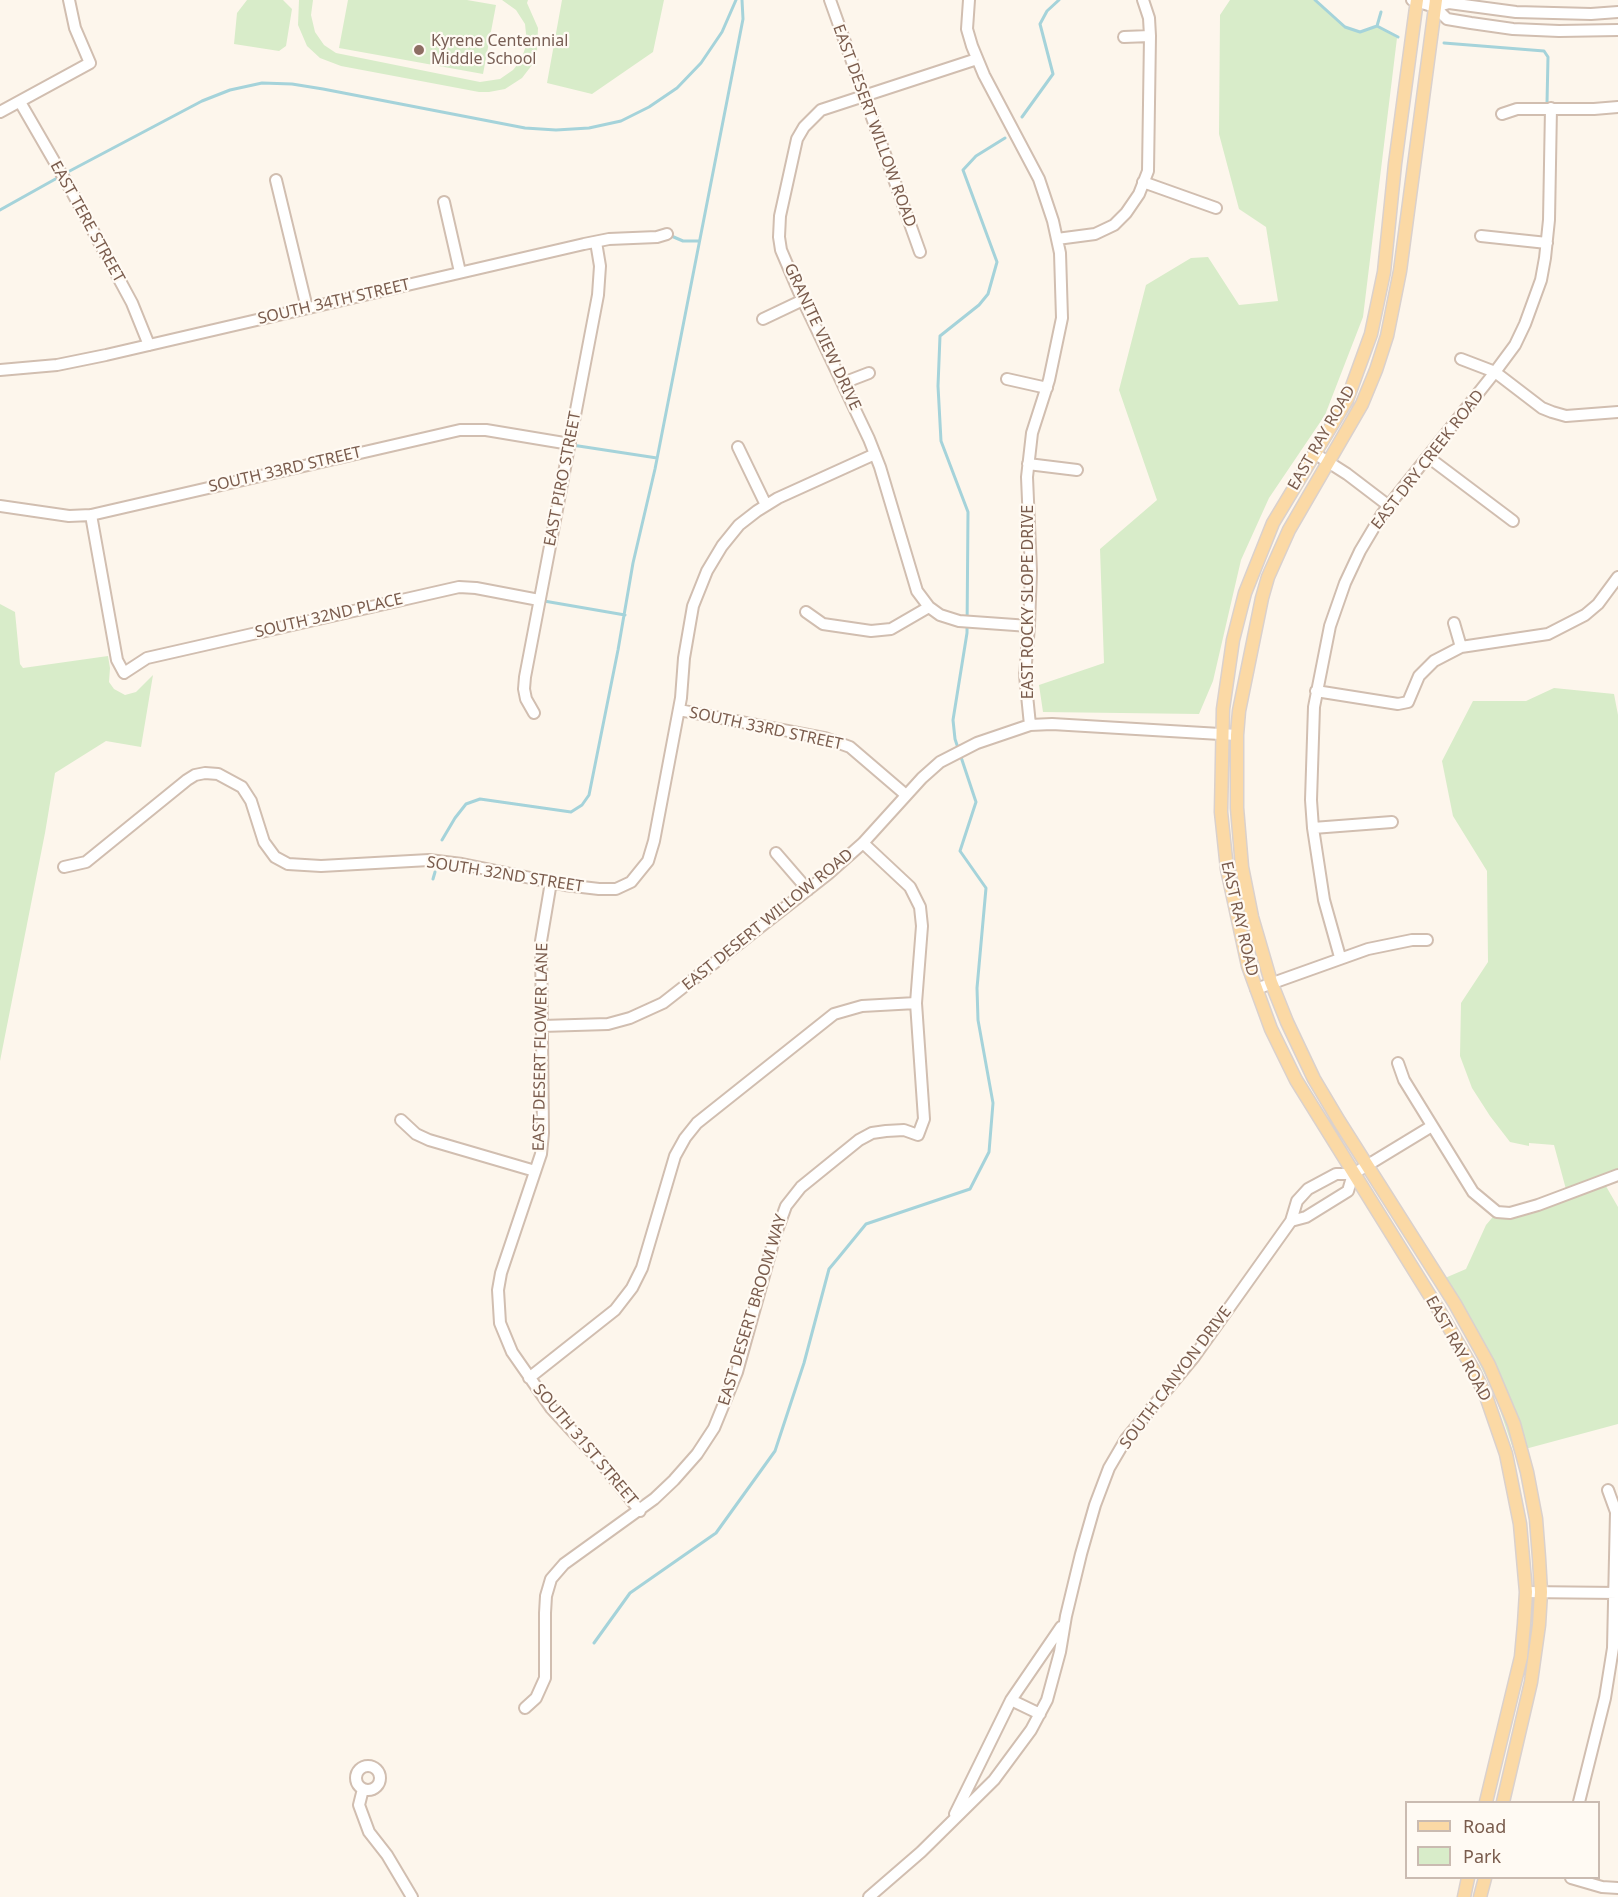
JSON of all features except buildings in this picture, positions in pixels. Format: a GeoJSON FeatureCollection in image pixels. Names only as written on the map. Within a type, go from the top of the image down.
{"type":"FeatureCollection","features":[{"type":"Feature","properties":{"kind":"main road","name":"EAST RAY ROAD"},"geometry":{"type":"LineString","coordinates":[[1424,2],[1395,164],[1384,272],[1374,324],[1347,400],[1273,524],[1245,592],[1230,659],[1221,734],[1222,837],[1248,966],[1272,1029],[1296,1080],[1455,1305],[1490,1365],[1514,1424],[1536,1519],[1541,1592],[1536,1658],[1503,1801]]}},
{"type":"Feature","properties":{"kind":"main road","name":"EAST RAY ROAD"},"geometry":{"type":"LineString","coordinates":[[1424,2],[1400,271],[1387,336],[1362,404],[1289,530],[1268,577],[1251,642],[1239,711],[1237,808],[1242,867],[1252,917],[1271,982],[1287,1022],[1361,1169],[1473,1369],[1487,1399],[1506,1454],[1518,1508],[1526,1592],[1521,1657],[1486,1801]]}},
{"type":"Feature","properties":{"kind":"main road"},"geometry":{"type":"LineString","coordinates":[[1464,1897],[1468,1879]]}},
{"type":"Feature","properties":{"kind":"main road"},"geometry":{"type":"LineString","coordinates":[[1480,1897],[1485,1879]]}},
{"type":"Feature","properties":{"kind":"street"},"geometry":{"type":"LineString","coordinates":[[0,112],[90,63],[75,28],[69,0]]}},
{"type":"Feature","properties":{"kind":"street","name":"EAST DESERT WILLOW ROAD"},"geometry":{"type":"LineString","coordinates":[[830,0],[920,252]]}},
{"type":"Feature","properties":{"kind":"street","name":"EAST ROCKY SLOPE DRIVE"},"geometry":{"type":"LineString","coordinates":[[969,0],[968,29],[977,59],[1039,179],[1053,221],[1060,253],[1062,318],[1047,388],[1032,433],[1028,464],[1031,571],[1025,675],[1030,725]]}},
{"type":"Feature","properties":{"kind":"street"},"geometry":{"type":"LineString","coordinates":[[1057,239],[1095,234],[1114,225],[1126,213],[1139,194],[1148,171],[1150,36],[1149,18],[1143,0]]}},
{"type":"Feature","properties":{"kind":"street"},"geometry":{"type":"LineString","coordinates":[[1424,2],[1516,12],[1591,14],[1618,12]]}},
{"type":"Feature","properties":{"kind":"street"},"geometry":{"type":"LineString","coordinates":[[1424,2],[1447,19],[1513,29],[1570,32],[1618,30]]}},
{"type":"Feature","properties":{"kind":"street"},"geometry":{"type":"LineString","coordinates":[[1124,37],[1150,36]]}},
{"type":"Feature","properties":{"kind":"street","name":"GRANITE VIEW DRIVE"},"geometry":{"type":"LineString","coordinates":[[929,607],[917,591],[875,453],[781,250],[780,216],[797,139],[804,127],[821,110],[977,59]]}},
{"type":"Feature","properties":{"kind":"street","name":"EAST TERE STREET"},"geometry":{"type":"LineString","coordinates":[[20,102],[132,303],[149,345]]}},
{"type":"Feature","properties":{"kind":"street"},"geometry":{"type":"LineString","coordinates":[[1502,114],[1517,109],[1618,107]]}},
{"type":"Feature","properties":{"kind":"street","name":"EAST DRY CREEK ROAD"},"geometry":{"type":"LineString","coordinates":[[1340,957],[1324,900],[1313,828],[1311,752],[1316,691],[1330,626],[1345,582],[1360,551],[1389,506],[1496,372],[1515,345],[1526,324],[1541,280],[1546,243],[1551,108]]}},
{"type":"Feature","properties":{"kind":"street"},"geometry":{"type":"LineString","coordinates":[[276,180],[307,308]]}},
{"type":"Feature","properties":{"kind":"street"},"geometry":{"type":"LineString","coordinates":[[1143,182],[1216,208]]}},
{"type":"Feature","properties":{"kind":"street"},"geometry":{"type":"LineString","coordinates":[[444,202],[460,272]]}},
{"type":"Feature","properties":{"kind":"street","name":"SOUTH 34TH STREET"},"geometry":{"type":"LineString","coordinates":[[0,370],[57,365],[596,242],[634,237],[657,237],[667,234]]}},
{"type":"Feature","properties":{"kind":"street"},"geometry":{"type":"LineString","coordinates":[[1481,236],[1546,243]]}},
{"type":"Feature","properties":{"kind":"street","name":"EAST PIRO STREET"},"geometry":{"type":"LineString","coordinates":[[534,713],[526,699],[524,689],[598,295],[600,266],[596,242]]}},
{"type":"Feature","properties":{"kind":"street"},"geometry":{"type":"LineString","coordinates":[[763,319],[803,300]]}},
{"type":"Feature","properties":{"kind":"street"},"geometry":{"type":"LineString","coordinates":[[1461,359],[1496,372],[1542,408],[1552,412],[1566,416],[1618,412]]}},
{"type":"Feature","properties":{"kind":"street"},"geometry":{"type":"LineString","coordinates":[[843,383],[868,373]]}},
{"type":"Feature","properties":{"kind":"street"},"geometry":{"type":"LineString","coordinates":[[1007,379],[1047,388]]}},
{"type":"Feature","properties":{"kind":"street","name":"SOUTH 33RD STREET"},"geometry":{"type":"LineString","coordinates":[[0,506],[69,516],[92,515],[460,430],[486,430],[570,444]]}},
{"type":"Feature","properties":{"kind":"street"},"geometry":{"type":"LineString","coordinates":[[738,447],[766,505]]}},
{"type":"Feature","properties":{"kind":"street"},"geometry":{"type":"LineString","coordinates":[[679,710],[684,658],[693,606],[707,572],[722,546],[739,525],[766,505],[875,453]]}},
{"type":"Feature","properties":{"kind":"street"},"geometry":{"type":"LineString","coordinates":[[1314,453],[1389,506]]}},
{"type":"Feature","properties":{"kind":"street"},"geometry":{"type":"LineString","coordinates":[[1428,457],[1513,521]]}},
{"type":"Feature","properties":{"kind":"street"},"geometry":{"type":"LineString","coordinates":[[1028,464],[1077,470]]}},
{"type":"Feature","properties":{"kind":"street","name":"SOUTH 32ND PLACE"},"geometry":{"type":"LineString","coordinates":[[92,515],[117,660],[124,673],[147,658],[459,587],[539,600]]}},
{"type":"Feature","properties":{"kind":"street"},"geometry":{"type":"LineString","coordinates":[[1316,691],[1398,704],[1408,702],[1419,676],[1434,661],[1461,647],[1548,634],[1585,615],[1598,604],[1618,577]]}},
{"type":"Feature","properties":{"kind":"street"},"geometry":{"type":"LineString","coordinates":[[806,612],[823,624],[871,631],[891,630],[929,607],[940,615],[959,621],[1029,626]]}},
{"type":"Feature","properties":{"kind":"street"},"geometry":{"type":"LineString","coordinates":[[1454,623],[1461,647]]}},
{"type":"Feature","properties":{"kind":"street","name":"SOUTH 33RD STREET"},"geometry":{"type":"LineString","coordinates":[[679,710],[825,738],[850,747],[906,795]]}},
{"type":"Feature","properties":{"kind":"street","name":"SOUTH 32ND STREET"},"geometry":{"type":"LineString","coordinates":[[64,867],[86,862],[187,780],[205,773],[218,774],[242,787],[250,801],[264,842],[275,857],[288,864],[321,866],[429,860],[462,864],[551,882],[598,889],[616,889],[631,882],[648,861],[654,841],[679,710]]}},
{"type":"Feature","properties":{"kind":"street"},"geometry":{"type":"LineString","coordinates":[[1030,725],[1052,724],[1237,735]]}},
{"type":"Feature","properties":{"kind":"street","name":"EAST DESERT WILLOW ROAD"},"geometry":{"type":"LineString","coordinates":[[542,1026],[608,1024],[630,1018],[663,1003],[808,891],[862,843],[940,762],[977,743],[1030,725]]}},
{"type":"Feature","properties":{"kind":"street"},"geometry":{"type":"LineString","coordinates":[[1313,828],[1392,822]]}},
{"type":"Feature","properties":{"kind":"street"},"geometry":{"type":"LineString","coordinates":[[529,1378],[615,1310],[632,1288],[642,1268],[675,1156],[697,1123],[834,1014],[862,1005],[916,1003],[922,926],[920,907],[910,887],[862,843]]}},
{"type":"Feature","properties":{"kind":"street"},"geometry":{"type":"LineString","coordinates":[[776,853],[808,891]]}},
{"type":"Feature","properties":{"kind":"street","name":"EAST DESERT FLOWER LANE"},"geometry":{"type":"LineString","coordinates":[[529,1378],[512,1352],[500,1323],[498,1290],[501,1273],[541,1154],[543,1133],[541,940],[551,882]]}},
{"type":"Feature","properties":{"kind":"street"},"geometry":{"type":"LineString","coordinates":[[1256,989],[1340,957],[1390,944],[1427,940]]}},
{"type":"Feature","properties":{"kind":"street","name":"EAST DESERT BROOM WAY"},"geometry":{"type":"LineString","coordinates":[[525,1708],[536,1698],[545,1678],[545,1604],[551,1579],[564,1564],[640,1511],[674,1480],[697,1454],[718,1419],[737,1372],[775,1236],[786,1206],[801,1187],[872,1133],[904,1130],[918,1135],[924,1119],[916,1003]]}},
{"type":"Feature","properties":{"kind":"street"},"geometry":{"type":"LineString","coordinates":[[1398,1063],[1404,1080],[1473,1192],[1497,1212],[1510,1213],[1538,1205],[1618,1175]]}},
{"type":"Feature","properties":{"kind":"street"},"geometry":{"type":"LineString","coordinates":[[401,1120],[416,1134],[429,1140],[535,1171]]}},
{"type":"Feature","properties":{"kind":"street"},"geometry":{"type":"LineString","coordinates":[[1291,1221],[1306,1217],[1348,1191],[1361,1169],[1432,1126]]}},
{"type":"Feature","properties":{"kind":"street","name":"SOUTH CANYON DRIVE"},"geometry":{"type":"LineString","coordinates":[[869,1897],[921,1852],[994,1780],[1032,1730],[1047,1700],[1092,1515],[1109,1468],[1126,1439],[1194,1357],[1291,1221],[1297,1201],[1308,1189],[1336,1174],[1361,1169]]}},
{"type":"Feature","properties":{"kind":"street"},"geometry":{"type":"LineString","coordinates":[[1316,1185],[1328,1203]]}},
{"type":"Feature","properties":{"kind":"street","name":"SOUTH 31ST STREET"},"geometry":{"type":"LineString","coordinates":[[529,1378],[551,1408],[599,1460],[640,1511]]}},
{"type":"Feature","properties":{"kind":"street"},"geometry":{"type":"LineString","coordinates":[[1579,1801],[1605,1698],[1613,1648],[1617,1593],[1616,1512],[1608,1490]]}},
{"type":"Feature","properties":{"kind":"street"},"geometry":{"type":"LineString","coordinates":[[1526,1592],[1617,1593]]}},
{"type":"Feature","properties":{"kind":"street","name":"SOUTH CANYON DRIVE"},"geometry":{"type":"LineString","coordinates":[[951,1821],[1011,1700],[1058,1634],[1066,1616]]}},
{"type":"Feature","properties":{"kind":"street"},"geometry":{"type":"LineString","coordinates":[[1011,1700],[1040,1714]]}},
{"type":"Feature","properties":{"kind":"street"},"geometry":{"type":"LineString","coordinates":[[363,1789],[359,1805],[369,1832],[387,1855],[412,1897]]}},
{"type":"Feature","properties":{"kind":"street"},"geometry":{"type":"LineString","coordinates":[[1574,1879],[1602,1887],[1618,1888]]}},
{"type":"Feature","properties":{"kind":"green space"},"geometry":{"type":"Polygon","coordinates":[[[247,0],[283,0],[292,9],[286,46],[279,51],[234,44],[237,13],[247,0]]]}},
{"type":"Feature","properties":{"kind":"green space"},"geometry":{"type":"Polygon","coordinates":[[[299,0],[313,0],[311,15],[315,32],[324,45],[336,53],[480,82],[500,79],[513,70],[521,60],[527,43],[525,24],[516,10],[502,0],[528,0],[527,3],[538,28],[537,52],[532,65],[522,78],[505,89],[489,92],[341,66],[320,58],[307,46],[298,25],[299,0]]]}},
{"type":"Feature","properties":{"kind":"green space"},"geometry":{"type":"Polygon","coordinates":[[[348,0],[467,0],[496,5],[483,74],[339,48],[348,0]]]}},
{"type":"Feature","properties":{"kind":"green space"},"geometry":{"type":"Polygon","coordinates":[[[562,0],[664,0],[653,52],[592,94],[547,83],[562,0]]]}},
{"type":"Feature","properties":{"kind":"green space"},"geometry":{"type":"Polygon","coordinates":[[[1230,0],[1315,0],[1345,27],[1360,32],[1377,26],[1397,38],[1363,317],[1325,415],[1269,498],[1241,560],[1213,681],[1199,714],[1043,712],[1039,685],[1104,663],[1100,549],[1157,500],[1119,390],[1146,285],[1191,258],[1208,257],[1239,305],[1278,301],[1266,227],[1239,209],[1219,134],[1220,15],[1230,0]]]}},
{"type":"Feature","properties":{"kind":"green space"},"geometry":{"type":"Polygon","coordinates":[[[0,604],[15,612],[20,664],[23,668],[108,656],[109,682],[114,689],[125,695],[136,692],[153,675],[141,747],[106,741],[55,773],[0,1061],[0,604]]]}},
{"type":"Feature","properties":{"kind":"green space"},"geometry":{"type":"Polygon","coordinates":[[[1554,688],[1614,694],[1618,715],[1618,1175],[1603,1181],[1618,1207],[1618,1424],[1514,1452],[1495,1395],[1480,1365],[1445,1278],[1466,1269],[1486,1225],[1497,1212],[1567,1193],[1554,1145],[1529,1143],[1529,1146],[1510,1142],[1472,1088],[1460,1056],[1461,1003],[1488,962],[1487,871],[1453,816],[1442,761],[1473,701],[1526,701],[1554,688]]]}},
{"type":"Feature","properties":{"kind":"waterway"},"geometry":{"type":"LineString","coordinates":[[64,174],[202,101],[230,90],[262,83],[292,84],[323,89],[525,128],[556,130],[589,128],[621,121],[649,107],[677,88],[701,63],[722,32],[736,0]]}},
{"type":"Feature","properties":{"kind":"waterway"},"geometry":{"type":"LineString","coordinates":[[442,840],[466,804],[480,799],[571,812],[582,805],[589,795],[633,563],[655,469],[743,19],[742,0]]}},
{"type":"Feature","properties":{"kind":"waterway"},"geometry":{"type":"LineString","coordinates":[[1022,117],[1053,74],[1040,24],[1047,11],[1059,0]]}},
{"type":"Feature","properties":{"kind":"waterway"},"geometry":{"type":"LineString","coordinates":[[1315,0],[1345,27],[1360,32],[1377,26],[1398,37]]}},
{"type":"Feature","properties":{"kind":"waterway"},"geometry":{"type":"LineString","coordinates":[[1377,26],[1381,12]]}},
{"type":"Feature","properties":{"kind":"waterway"},"geometry":{"type":"LineString","coordinates":[[1444,43],[1544,51],[1548,57],[1547,103]]}},
{"type":"Feature","properties":{"kind":"waterway"},"geometry":{"type":"LineString","coordinates":[[594,1643],[630,1593],[716,1533],[775,1451],[804,1363],[829,1269],[866,1224],[970,1189],[989,1152],[993,1103],[978,1020],[977,988],[986,888],[960,851],[976,802],[955,739],[953,720],[967,633],[968,512],[941,441],[938,386],[940,336],[979,305],[988,294],[997,262],[963,170],[976,156],[1005,138]]}},
{"type":"Feature","properties":{"kind":"waterway"},"geometry":{"type":"LineString","coordinates":[[0,210],[59,177]]}},
{"type":"Feature","properties":{"kind":"waterway"},"geometry":{"type":"LineString","coordinates":[[669,235],[683,241],[699,241]]}},
{"type":"Feature","properties":{"kind":"waterway"},"geometry":{"type":"LineString","coordinates":[[572,445],[657,458]]}},
{"type":"Feature","properties":{"kind":"waterway"},"geometry":{"type":"LineString","coordinates":[[544,601],[625,615]]}},
{"type":"Feature","properties":{"kind":"waterway"},"geometry":{"type":"LineString","coordinates":[[433,879],[435,872]]}},
{"type":"Feature","properties":{"kind":"place","name":"Kyrene Centennial Middle School"},"geometry":{"type":"Point","coordinates":[419,50]}}]}
